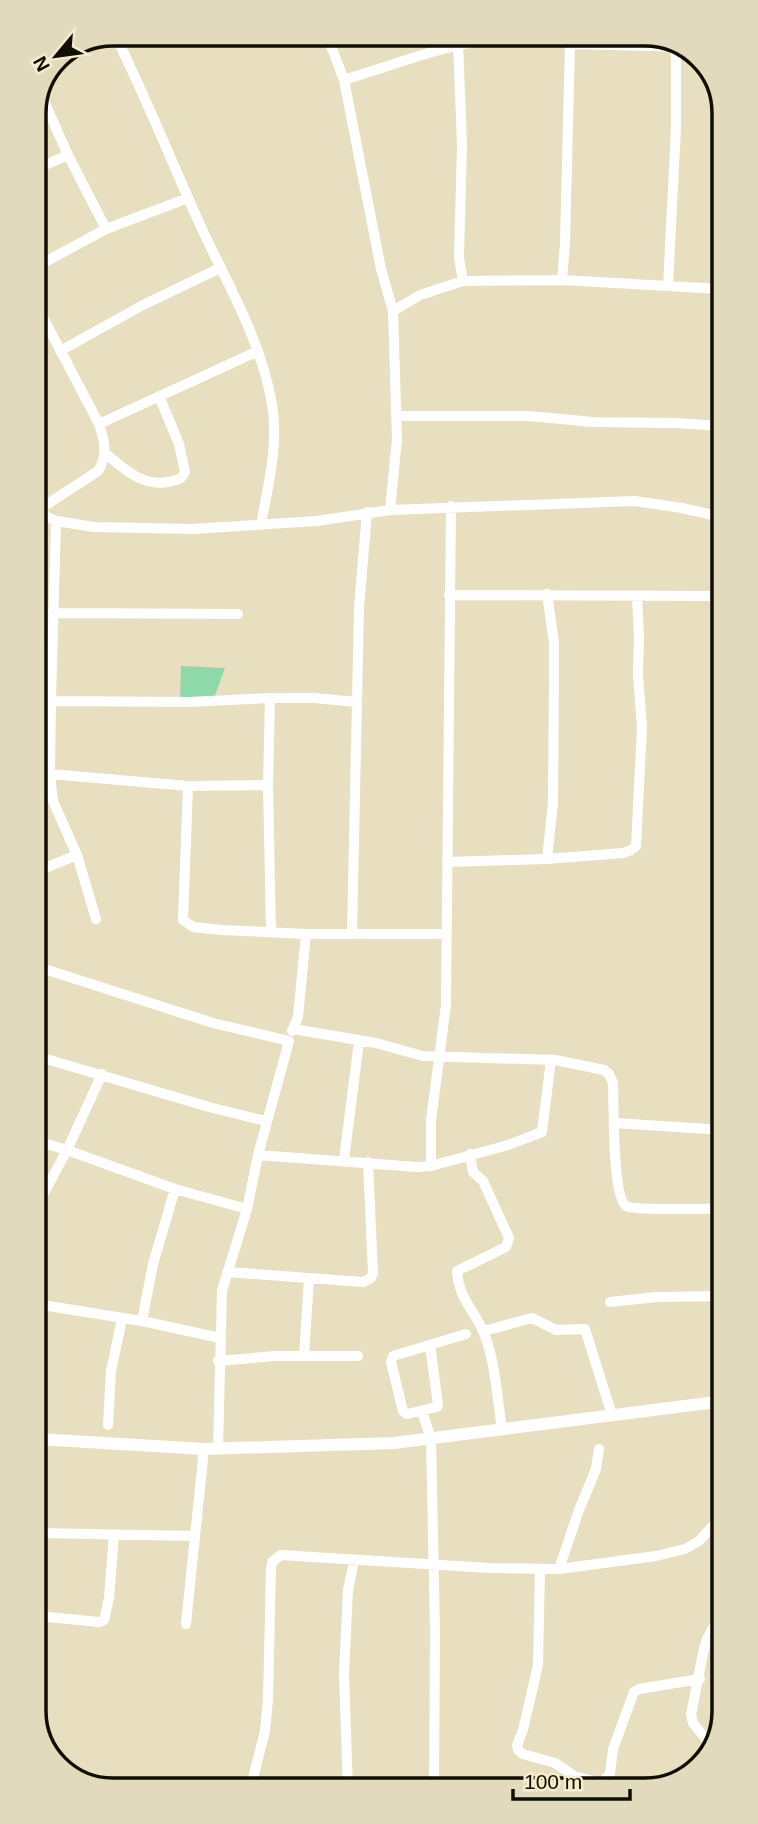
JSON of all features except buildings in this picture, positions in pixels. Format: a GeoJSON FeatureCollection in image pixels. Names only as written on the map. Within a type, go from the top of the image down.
{"type":"FeatureCollection","features":[{"type":"Feature","properties":{"kind":"main road"},"geometry":{"type":"LineString","coordinates":[[46,1440],[204,1449],[394,1443],[712,1402]]}},
{"type":"Feature","properties":{"kind":"street"},"geometry":{"type":"LineString","coordinates":[[120,46],[220,268],[246,319],[258,351],[272,404],[274,436],[272,466],[261,525]]}},
{"type":"Feature","properties":{"kind":"street"},"geometry":{"type":"LineString","coordinates":[[331,46],[344,80],[381,270],[393,311],[397,416],[390,509]]}},
{"type":"Feature","properties":{"kind":"street"},"geometry":{"type":"LineString","coordinates":[[344,80],[449,46]]}},
{"type":"Feature","properties":{"kind":"street"},"geometry":{"type":"LineString","coordinates":[[458,46],[462,145],[459,258],[463,281]]}},
{"type":"Feature","properties":{"kind":"street"},"geometry":{"type":"LineString","coordinates":[[562,280],[570,46]]}},
{"type":"Feature","properties":{"kind":"street"},"geometry":{"type":"LineString","coordinates":[[668,286],[676,128],[676,53]]}},
{"type":"Feature","properties":{"kind":"street"},"geometry":{"type":"LineString","coordinates":[[46,106],[106,229]]}},
{"type":"Feature","properties":{"kind":"street"},"geometry":{"type":"LineString","coordinates":[[46,165],[68,155]]}},
{"type":"Feature","properties":{"kind":"street"},"geometry":{"type":"LineString","coordinates":[[46,262],[106,229],[188,198]]}},
{"type":"Feature","properties":{"kind":"street"},"geometry":{"type":"LineString","coordinates":[[60,351],[143,304],[220,268]]}},
{"type":"Feature","properties":{"kind":"street"},"geometry":{"type":"LineString","coordinates":[[393,311],[419,295],[463,281],[562,280],[712,288]]}},
{"type":"Feature","properties":{"kind":"street"},"geometry":{"type":"LineString","coordinates":[[46,324],[99,425],[105,443],[104,462],[98,471],[46,501]]}},
{"type":"Feature","properties":{"kind":"street"},"geometry":{"type":"LineString","coordinates":[[99,425],[258,351]]}},
{"type":"Feature","properties":{"kind":"street"},"geometry":{"type":"LineString","coordinates":[[105,453],[129,472],[154,485],[180,480],[184,476],[179,444],[159,397]]}},
{"type":"Feature","properties":{"kind":"street"},"geometry":{"type":"LineString","coordinates":[[397,416],[530,416],[593,422],[712,425]]}},
{"type":"Feature","properties":{"kind":"street"},"geometry":{"type":"LineString","coordinates":[[46,516],[57,521],[106,527],[192,529],[317,520],[390,509],[635,501],[712,515]]}},
{"type":"Feature","properties":{"kind":"street"},"geometry":{"type":"LineString","coordinates":[[431,1166],[431,1120],[446,1005],[451,506]]}},
{"type":"Feature","properties":{"kind":"street"},"geometry":{"type":"LineString","coordinates":[[352,933],[359,608],[367,512]]}},
{"type":"Feature","properties":{"kind":"street"},"geometry":{"type":"LineString","coordinates":[[57,521],[50,774],[53,801],[77,855],[96,919]]}},
{"type":"Feature","properties":{"kind":"street"},"geometry":{"type":"LineString","coordinates":[[547,594],[554,642],[553,803],[547,859]]}},
{"type":"Feature","properties":{"kind":"street"},"geometry":{"type":"LineString","coordinates":[[449,595],[712,596]]}},
{"type":"Feature","properties":{"kind":"street"},"geometry":{"type":"LineString","coordinates":[[448,862],[623,853],[636,846],[642,727],[637,596]]}},
{"type":"Feature","properties":{"kind":"street"},"geometry":{"type":"LineString","coordinates":[[53,613],[238,614]]}},
{"type":"Feature","properties":{"kind":"street"},"geometry":{"type":"LineString","coordinates":[[270,698],[268,785],[271,932]]}},
{"type":"Feature","properties":{"kind":"street"},"geometry":{"type":"LineString","coordinates":[[51,701],[188,702],[314,698],[357,702]]}},
{"type":"Feature","properties":{"kind":"street"},"geometry":{"type":"LineString","coordinates":[[46,774],[188,786],[268,785]]}},
{"type":"Feature","properties":{"kind":"street"},"geometry":{"type":"LineString","coordinates":[[188,786],[183,920],[192,927],[306,934],[446,934]]}},
{"type":"Feature","properties":{"kind":"street"},"geometry":{"type":"LineString","coordinates":[[46,868],[77,855]]}},
{"type":"Feature","properties":{"kind":"street"},"geometry":{"type":"LineString","coordinates":[[218,1449],[218,1361],[222,1291],[247,1209],[266,1121],[294,1027],[306,934]]}},
{"type":"Feature","properties":{"kind":"street"},"geometry":{"type":"LineString","coordinates":[[46,969],[213,1023],[289,1041]]}},
{"type":"Feature","properties":{"kind":"street"},"geometry":{"type":"LineString","coordinates":[[294,1027],[424,1056],[551,1060],[604,1070],[613,1083],[616,1179],[620,1200],[625,1206],[641,1209],[712,1209]]}},
{"type":"Feature","properties":{"kind":"street"},"geometry":{"type":"LineString","coordinates":[[344,1160],[359,1041]]}},
{"type":"Feature","properties":{"kind":"street"},"geometry":{"type":"LineString","coordinates":[[46,1059],[266,1121]]}},
{"type":"Feature","properties":{"kind":"street"},"geometry":{"type":"LineString","coordinates":[[258,1155],[417,1167],[431,1166],[508,1146],[542,1132],[551,1060]]}},
{"type":"Feature","properties":{"kind":"street"},"geometry":{"type":"LineString","coordinates":[[46,1189],[102,1074]]}},
{"type":"Feature","properties":{"kind":"street"},"geometry":{"type":"LineString","coordinates":[[615,1123],[712,1129]]}},
{"type":"Feature","properties":{"kind":"street"},"geometry":{"type":"LineString","coordinates":[[46,1144],[176,1189],[247,1209]]}},
{"type":"Feature","properties":{"kind":"street"},"geometry":{"type":"LineString","coordinates":[[470,1154],[473,1172],[483,1181],[509,1238],[506,1247],[457,1271],[466,1305],[484,1331],[491,1354],[502,1429]]}},
{"type":"Feature","properties":{"kind":"street"},"geometry":{"type":"LineString","coordinates":[[227,1272],[363,1282],[371,1278],[373,1273],[368,1162]]}},
{"type":"Feature","properties":{"kind":"street"},"geometry":{"type":"LineString","coordinates":[[142,1321],[153,1264],[176,1189]]}},
{"type":"Feature","properties":{"kind":"street"},"geometry":{"type":"LineString","coordinates":[[304,1356],[309,1279]]}},
{"type":"Feature","properties":{"kind":"street"},"geometry":{"type":"LineString","coordinates":[[610,1303],[657,1297],[712,1296]]}},
{"type":"Feature","properties":{"kind":"street"},"geometry":{"type":"LineString","coordinates":[[46,1306],[142,1321],[220,1338]]}},
{"type":"Feature","properties":{"kind":"street"},"geometry":{"type":"LineString","coordinates":[[484,1331],[532,1318],[556,1330],[585,1329],[612,1415]]}},
{"type":"Feature","properties":{"kind":"street"},"geometry":{"type":"LineString","coordinates":[[108,1425],[111,1371],[122,1319]]}},
{"type":"Feature","properties":{"kind":"street"},"geometry":{"type":"LineString","coordinates":[[430,1345],[439,1402],[436,1408],[410,1415],[404,1413],[391,1359],[393,1356],[466,1334]]}},
{"type":"Feature","properties":{"kind":"street"},"geometry":{"type":"LineString","coordinates":[[218,1361],[358,1356]]}},
{"type":"Feature","properties":{"kind":"street"},"geometry":{"type":"LineString","coordinates":[[422,1411],[431,1439],[434,1778]]}},
{"type":"Feature","properties":{"kind":"street"},"geometry":{"type":"LineString","coordinates":[[186,1624],[204,1449]]}},
{"type":"Feature","properties":{"kind":"street"},"geometry":{"type":"LineString","coordinates":[[559,1569],[596,1469],[599,1450]]}},
{"type":"Feature","properties":{"kind":"street"},"geometry":{"type":"LineString","coordinates":[[253,1778],[266,1720],[272,1562],[281,1555],[354,1561],[559,1569],[656,1556],[685,1549],[699,1541],[712,1527]]}},
{"type":"Feature","properties":{"kind":"street"},"geometry":{"type":"LineString","coordinates":[[46,1533],[193,1536]]}},
{"type":"Feature","properties":{"kind":"street"},"geometry":{"type":"LineString","coordinates":[[46,1617],[99,1622],[104,1620],[114,1535]]}},
{"type":"Feature","properties":{"kind":"street"},"geometry":{"type":"LineString","coordinates":[[348,1778],[344,1674],[348,1590],[354,1561]]}},
{"type":"Feature","properties":{"kind":"street"},"geometry":{"type":"LineString","coordinates":[[540,1570],[538,1665],[517,1745],[518,1750],[523,1754],[555,1763],[582,1778]]}},
{"type":"Feature","properties":{"kind":"street"},"geometry":{"type":"LineString","coordinates":[[706,1740],[693,1723],[691,1715],[707,1639],[712,1630]]}},
{"type":"Feature","properties":{"kind":"street"},"geometry":{"type":"LineString","coordinates":[[606,1778],[610,1774],[612,1749],[634,1692],[699,1679]]}},
{"type":"Feature","properties":{"kind":"green space"},"geometry":{"type":"Polygon","coordinates":[[[181,666],[225,668],[214,698],[180,697],[181,666]]]}}]}
